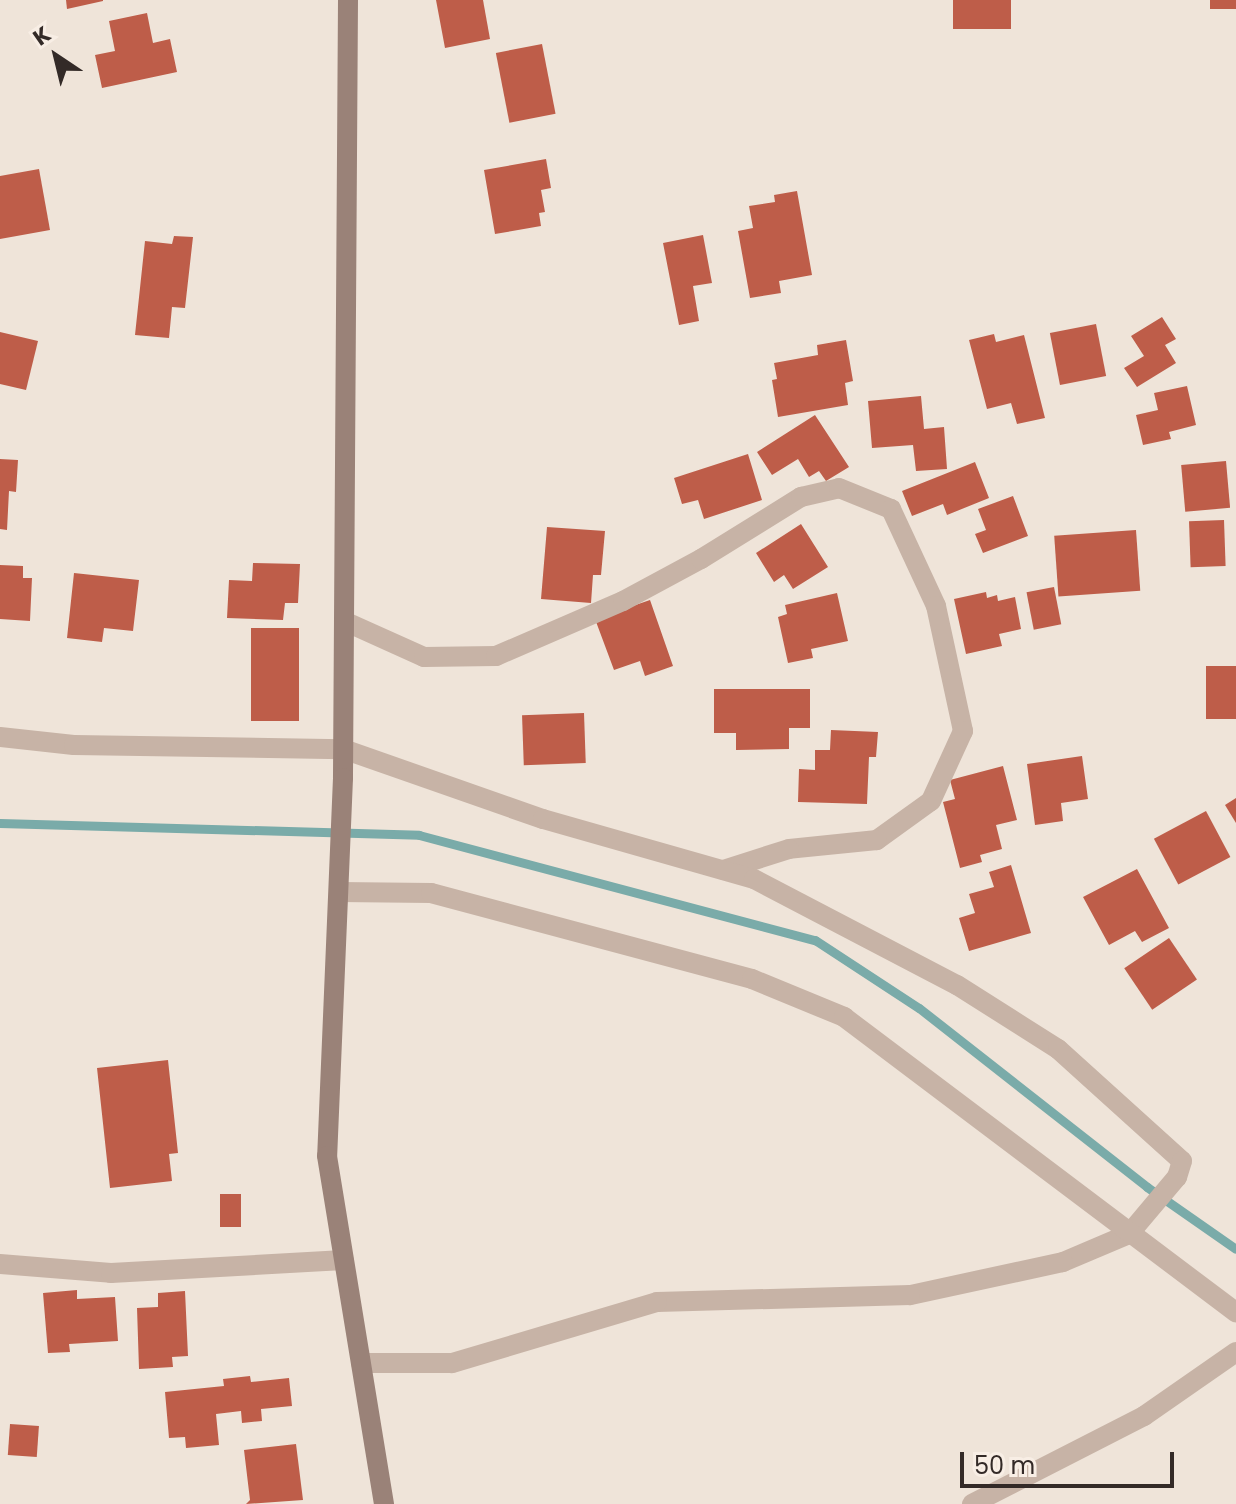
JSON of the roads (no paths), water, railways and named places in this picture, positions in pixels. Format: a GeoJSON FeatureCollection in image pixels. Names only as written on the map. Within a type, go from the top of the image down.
{"type":"FeatureCollection","features":[{"type":"Feature","properties":{"kind":"main road"},"geometry":{"type":"LineString","coordinates":[[348,0],[343,778],[327,1156],[384,1504]]}},
{"type":"Feature","properties":{"kind":"street"},"geometry":{"type":"LineString","coordinates":[[344,621],[424,657],[496,656],[623,601],[701,559],[801,497],[839,488],[891,509],[936,606],[963,731],[931,801],[877,840],[789,849],[723,870]]}},
{"type":"Feature","properties":{"kind":"street"},"geometry":{"type":"LineString","coordinates":[[0,737],[74,745],[343,749],[543,819],[754,879],[957,985],[1058,1049],[1182,1161],[1177,1177],[1129,1234],[1063,1262],[910,1295],[657,1302],[452,1363],[361,1363]]}},
{"type":"Feature","properties":{"kind":"street"},"geometry":{"type":"LineString","coordinates":[[339,886],[431,893],[752,979],[844,1017],[1236,1312]]}},
{"type":"Feature","properties":{"kind":"street"},"geometry":{"type":"LineString","coordinates":[[0,1264],[111,1273],[344,1260]]}},
{"type":"Feature","properties":{"kind":"street"},"geometry":{"type":"LineString","coordinates":[[972,1504],[1144,1416],[1236,1352]]}},
{"type":"Feature","properties":{"kind":"waterway"},"geometry":{"type":"LineString","coordinates":[[0,823],[419,835],[815,940],[919,1008],[1147,1187],[1236,1249]]}}]}
